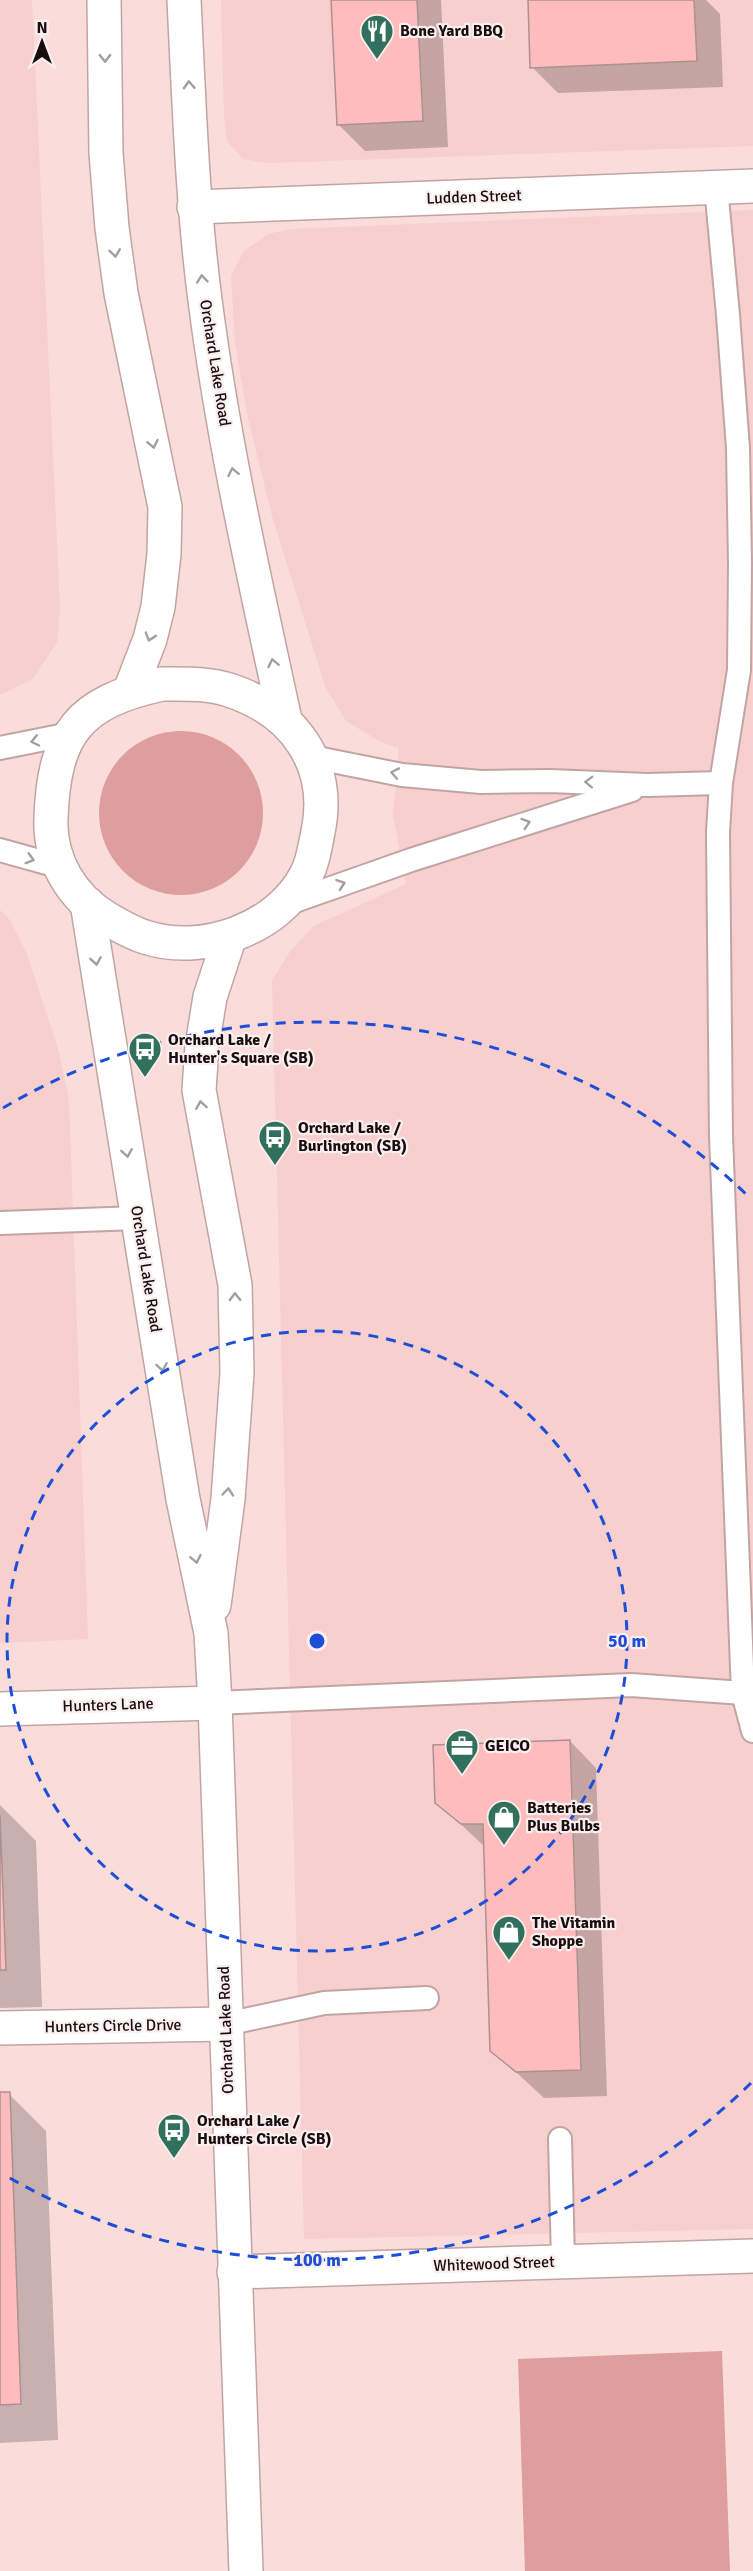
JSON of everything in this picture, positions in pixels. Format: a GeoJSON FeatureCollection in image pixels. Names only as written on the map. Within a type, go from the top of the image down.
{"type":"FeatureCollection","features":[{"type":"Feature","properties":{"kind":"main road"},"geometry":{"type":"LineString","coordinates":[[104,0],[106,153],[112,228],[121,293],[165,507],[164,554],[158,606],[150,639],[130,691]]}},
{"type":"Feature","properties":{"kind":"main road","name":"Orchard Lake Road"},"geometry":{"type":"LineString","coordinates":[[184,0],[195,207],[205,301],[232,468],[285,720]]}},
{"type":"Feature","properties":{"kind":"main road","name":"Ludden Street"},"geometry":{"type":"LineString","coordinates":[[195,207],[753,186]]}},
{"type":"Feature","properties":{"kind":"main road"},"geometry":{"type":"LineString","coordinates":[[162,684],[209,685],[230,690],[260,703],[285,720],[301,738],[312,756],[321,785],[321,817],[306,875],[286,904],[265,920],[230,936],[198,942],[172,942],[146,938],[123,928],[87,903],[71,888],[54,847],[50,827],[51,798],[59,756],[70,734],[107,700],[130,691],[162,684]]}},
{"type":"Feature","properties":{"kind":"main road","name":"Orchard Lake Road"},"geometry":{"type":"LineString","coordinates":[[87,903],[183,1499],[211,1633],[246,2571]]}},
{"type":"Feature","properties":{"kind":"main road","name":"Orchard Lake Road"},"geometry":{"type":"LineString","coordinates":[[211,1633],[228,1499],[237,1373],[235,1285],[199,1090],[202,1046],[210,997],[230,936]]}},
{"type":"Feature","properties":{"kind":"main road","name":"Hunters Lane"},"geometry":{"type":"LineString","coordinates":[[0,1708],[215,1703]]}},
{"type":"Feature","properties":{"kind":"main road","name":"Hunters Circle Drive"},"geometry":{"type":"LineString","coordinates":[[0,2028],[226,2024]]}},
{"type":"Feature","properties":{"kind":"main road","name":"Whitewood Street"},"geometry":{"type":"LineString","coordinates":[[234,2272],[753,2256]]}},
{"type":"Feature","properties":{"kind":"lane"},"geometry":{"type":"LineString","coordinates":[[716,188],[738,448],[740,563],[739,670],[721,783],[718,899],[721,1125],[743,1693],[753,1731]]}},
{"type":"Feature","properties":{"kind":"lane"},"geometry":{"type":"LineString","coordinates":[[0,748],[70,734]]}},
{"type":"Feature","properties":{"kind":"lane"},"geometry":{"type":"LineString","coordinates":[[312,756],[402,775],[470,781],[648,785],[721,783]]}},
{"type":"Feature","properties":{"kind":"lane"},"geometry":{"type":"LineString","coordinates":[[286,904],[411,860],[648,785]]}},
{"type":"Feature","properties":{"kind":"lane"},"geometry":{"type":"LineString","coordinates":[[0,850],[61,867]]}},
{"type":"Feature","properties":{"kind":"lane"},"geometry":{"type":"LineString","coordinates":[[0,1223],[138,1218]]}},
{"type":"Feature","properties":{"kind":"lane"},"geometry":{"type":"LineString","coordinates":[[215,1703],[631,1685],[743,1693]]}},
{"type":"Feature","properties":{"kind":"lane"},"geometry":{"type":"LineString","coordinates":[[226,2024],[324,2003],[427,1998]]}},
{"type":"Feature","properties":{"kind":"lane"},"geometry":{"type":"LineString","coordinates":[[560,2139],[563,2261]]}},
{"type":"Feature","properties":{"kind":"shaded area"},"geometry":{"type":"Polygon","coordinates":[[[0,0],[32,0],[60,609],[57,642],[33,679],[0,695],[0,0]]]}},
{"type":"Feature","properties":{"kind":"shaded area"},"geometry":{"type":"Polygon","coordinates":[[[221,0],[753,0],[753,146],[269,163],[243,159],[227,141],[224,115],[221,0]]]}},
{"type":"Feature","properties":{"kind":"shaded area"},"geometry":{"type":"Polygon","coordinates":[[[753,210],[753,2229],[304,2239],[272,981],[291,950],[314,926],[406,884],[393,815],[399,748],[381,742],[346,721],[325,686],[272,516],[248,418],[235,343],[231,276],[244,251],[268,234],[292,229],[753,210]]]}},
{"type":"Feature","properties":{"kind":"shaded area"},"geometry":{"type":"Polygon","coordinates":[[[181,731],[212,737],[239,755],[257,782],[263,813],[257,844],[239,871],[212,889],[181,895],[150,889],[123,871],[105,844],[99,813],[105,782],[123,755],[150,737],[181,731]]]}},
{"type":"Feature","properties":{"kind":"shaded area"},"geometry":{"type":"Polygon","coordinates":[[[0,910],[10,920],[27,954],[59,1052],[69,1101],[88,1639],[0,1643],[0,910]]]}},
{"type":"Feature","properties":{"kind":"shaded area"},"geometry":{"type":"Polygon","coordinates":[[[722,2351],[730,2571],[525,2571],[518,2359],[722,2351]]]}},
{"type":"Feature","properties":{"kind":"building","name":"Bone Yard BBQ"},"geometry":{"type":"Polygon","coordinates":[[[331,0],[417,0],[423,121],[337,125],[331,0]]]}},
{"type":"Feature","properties":{"kind":"building"},"geometry":{"type":"Polygon","coordinates":[[[528,0],[694,0],[697,61],[530,68],[528,0]]]}},
{"type":"Feature","properties":{"kind":"building"},"geometry":{"type":"Polygon","coordinates":[[[570,1740],[581,2070],[516,2072],[490,2051],[483,1824],[461,1824],[435,1803],[433,1745],[570,1740]]]}},
{"type":"Feature","properties":{"kind":"building"},"geometry":{"type":"Polygon","coordinates":[[[0,1815],[6,1970],[0,1970],[0,1815]]]}},
{"type":"Feature","properties":{"kind":"building"},"geometry":{"type":"Polygon","coordinates":[[[0,2092],[10,2092],[21,2404],[0,2405],[0,2092]]]}},
{"type":"Feature","properties":{"kind":"place","name":"Bone Yard BBQ"},"geometry":{"type":"Point","coordinates":[377,60]}},
{"type":"Feature","properties":{"kind":"place","name":"Orchard Lake / Hunter's Square (SB)"},"geometry":{"type":"Point","coordinates":[145,1078]}},
{"type":"Feature","properties":{"kind":"place","name":"Orchard Lake / Burlington (SB)"},"geometry":{"type":"Point","coordinates":[275,1166]}},
{"type":"Feature","properties":{"kind":"place","name":"GEICO"},"geometry":{"type":"Point","coordinates":[462,1775]}},
{"type":"Feature","properties":{"kind":"place","name":"Batteries Plus Bulbs"},"geometry":{"type":"Point","coordinates":[504,1846]}},
{"type":"Feature","properties":{"kind":"place","name":"The Vitamin Shoppe"},"geometry":{"type":"Point","coordinates":[509,1961]}},
{"type":"Feature","properties":{"kind":"place","name":"Orchard Lake / Hunters Circle (SB)"},"geometry":{"type":"Point","coordinates":[174,2159]}}]}
